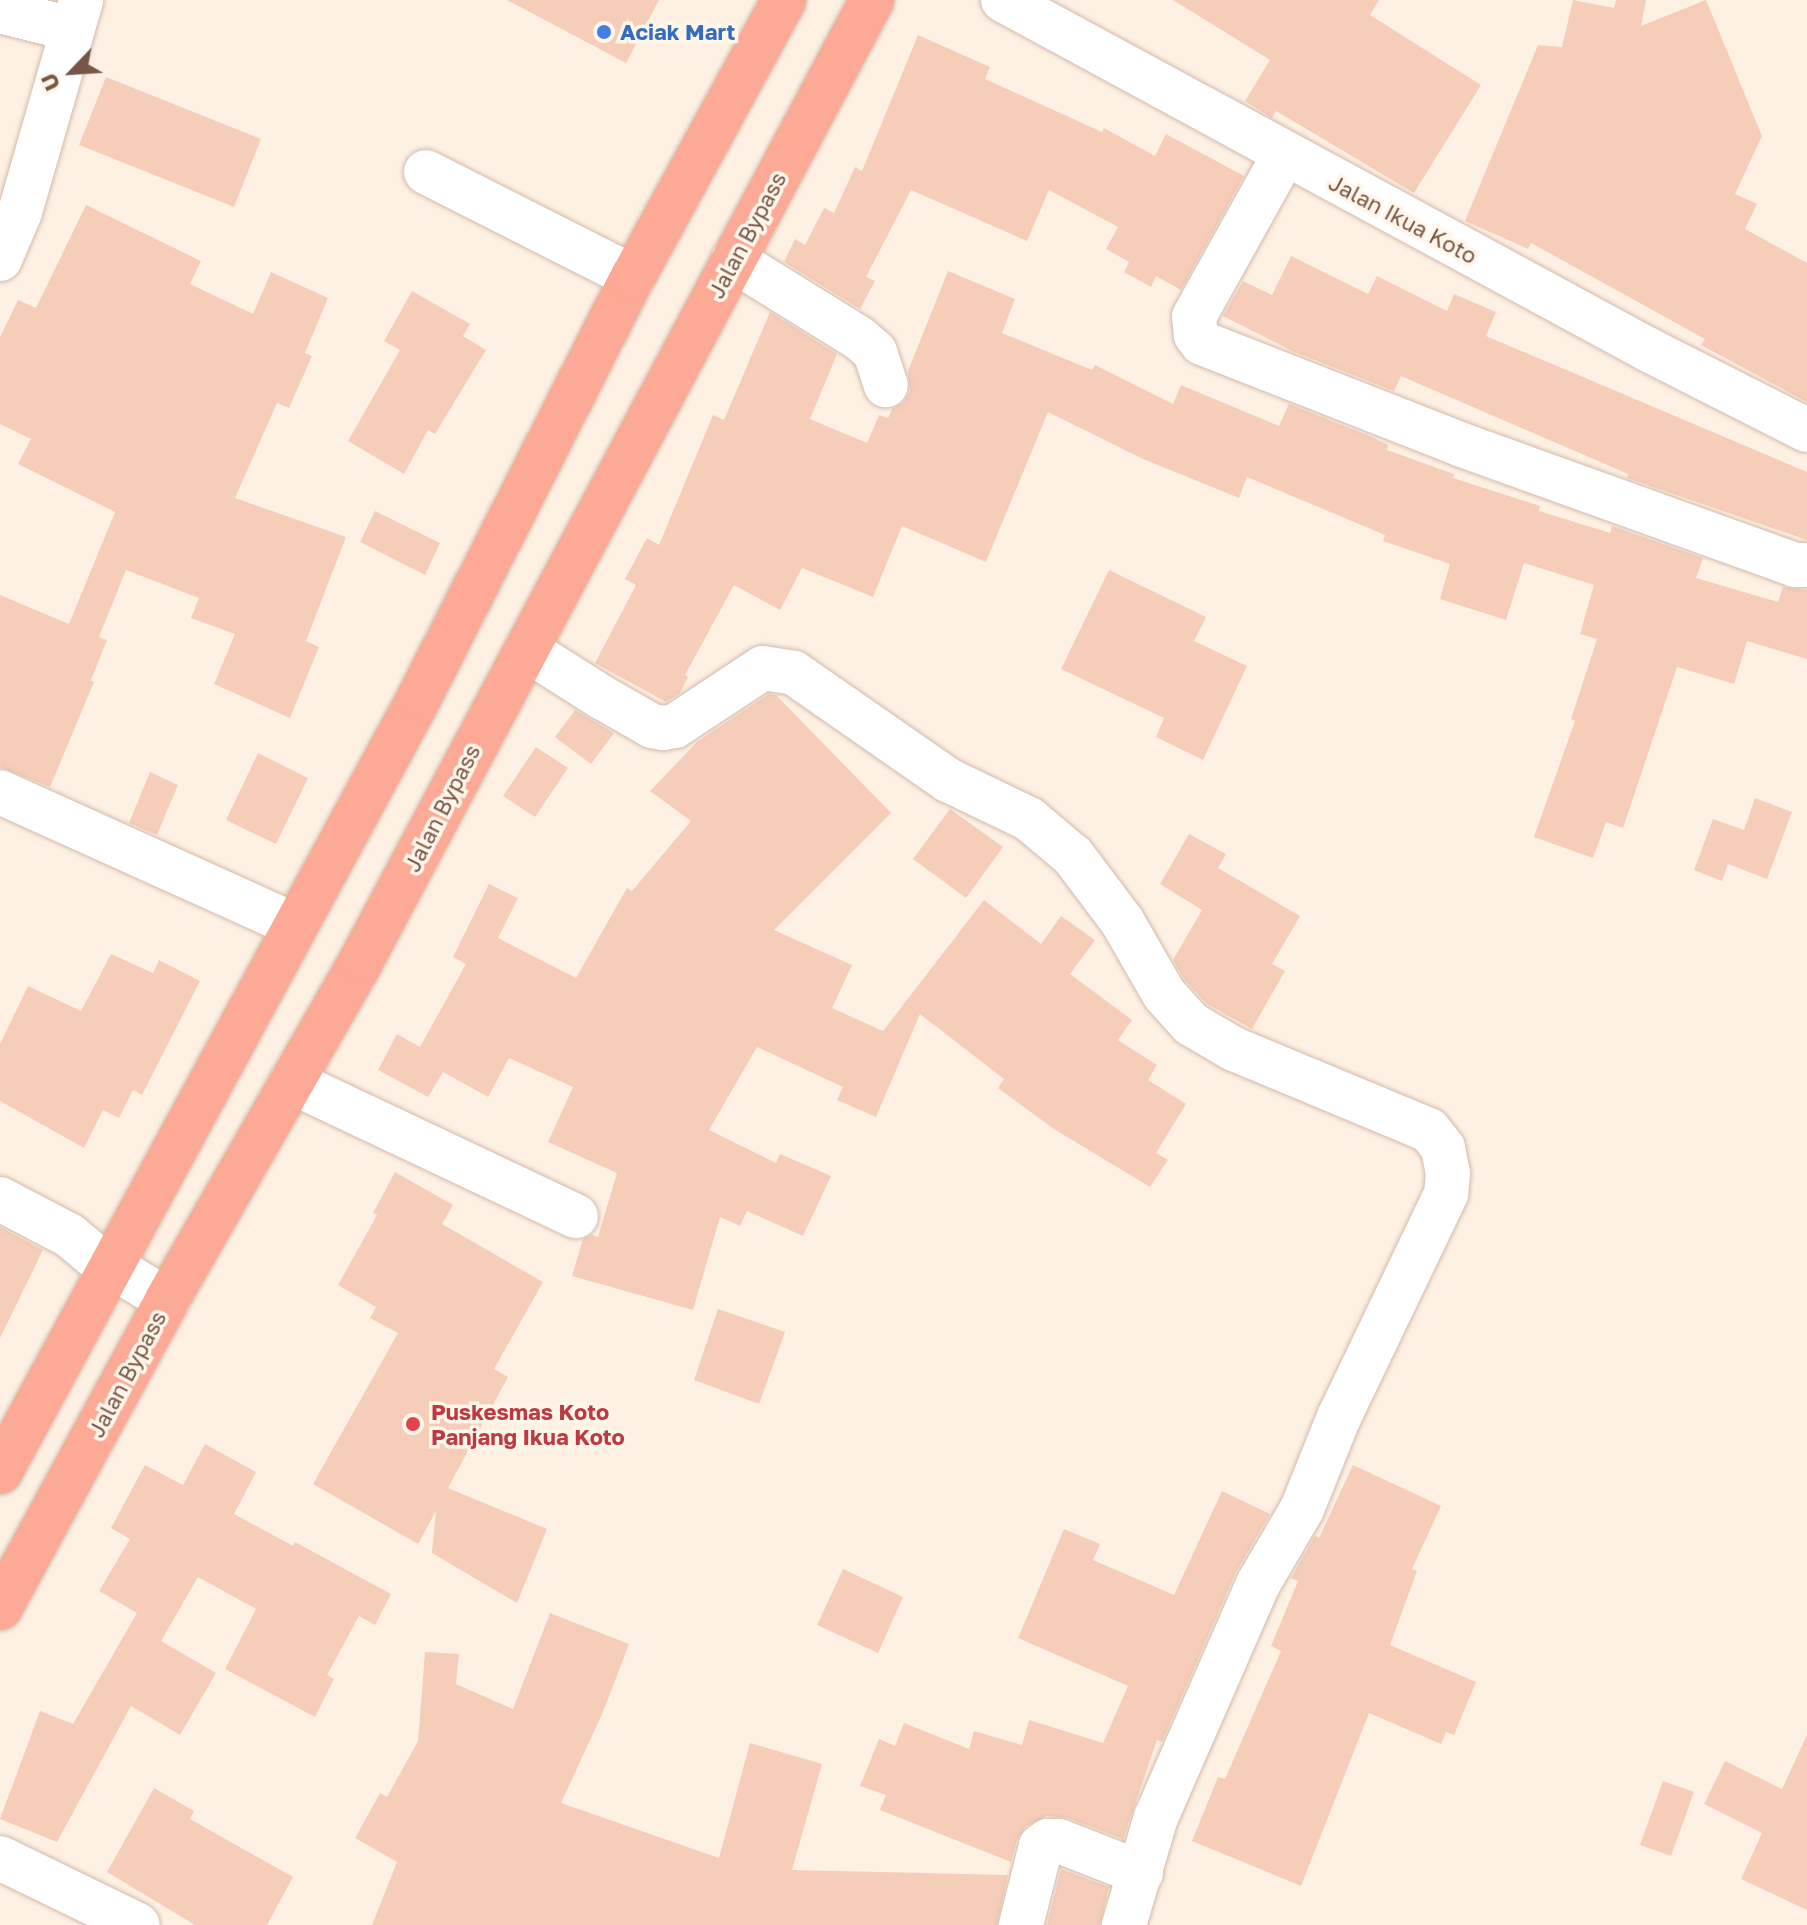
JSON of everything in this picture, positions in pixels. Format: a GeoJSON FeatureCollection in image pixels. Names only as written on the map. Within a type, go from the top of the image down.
{"type":"FeatureCollection","features":[{"type":"Feature","properties":{"kind":"highway"},"geometry":{"type":"LineString","coordinates":[[0,1472],[377,776],[633,277],[784,0]]}},
{"type":"Feature","properties":{"kind":"highway","name":"Jalan Bypass"},"geometry":{"type":"LineString","coordinates":[[0,1608],[527,650],[872,0]]}},
{"type":"Feature","properties":{"kind":"street","name":"Jalan Ikua Koto"},"geometry":{"type":"LineString","coordinates":[[1003,0],[1284,155],[1807,430]]}},
{"type":"Feature","properties":{"kind":"street"},"geometry":{"type":"LineString","coordinates":[[0,11],[76,14],[20,212],[0,259]]}},
{"type":"Feature","properties":{"kind":"street"},"geometry":{"type":"LineString","coordinates":[[1284,155],[1194,317],[1196,335],[1202,343],[1462,445],[1795,565],[1807,565]]}},
{"type":"Feature","properties":{"kind":"street"},"geometry":{"type":"LineString","coordinates":[[426,172],[633,277]]}},
{"type":"Feature","properties":{"kind":"street"},"geometry":{"type":"LineString","coordinates":[[733,260],[859,338],[875,352],[886,385]]}},
{"type":"Feature","properties":{"kind":"street"},"geometry":{"type":"LineString","coordinates":[[527,650],[652,726],[663,728],[675,726],[763,668],[794,673],[948,780],[1029,819],[1073,856],[1122,921],[1164,994],[1191,1024],[1234,1049],[1429,1130],[1443,1148],[1448,1173],[1446,1194],[1339,1417],[1302,1509],[1258,1584],[1156,1817],[1124,1925]]}},
{"type":"Feature","properties":{"kind":"street"},"geometry":{"type":"LineString","coordinates":[[0,792],[294,925]]}},
{"type":"Feature","properties":{"kind":"street"},"geometry":{"type":"LineString","coordinates":[[292,1082],[576,1216]]}},
{"type":"Feature","properties":{"kind":"street"},"geometry":{"type":"LineString","coordinates":[[0,1199],[69,1235],[167,1300]]}},
{"type":"Feature","properties":{"kind":"street"},"geometry":{"type":"LineString","coordinates":[[1021,1925],[1041,1846],[1048,1841],[1059,1841],[1141,1873]]}},
{"type":"Feature","properties":{"kind":"street"},"geometry":{"type":"LineString","coordinates":[[0,1858],[138,1925]]}},
{"type":"Feature","properties":{"kind":"building","name":"Aciak Mart"},"geometry":{"type":"Polygon","coordinates":[[[507,0],[659,0],[626,63],[507,0]]]}},
{"type":"Feature","properties":{"kind":"building"},"geometry":{"type":"Polygon","coordinates":[[[1173,0],[1379,0],[1370,15],[1481,85],[1414,193],[1276,111],[1272,118],[1245,101],[1270,60],[1173,0]]]}},
{"type":"Feature","properties":{"kind":"building"},"geometry":{"type":"Polygon","coordinates":[[[1573,0],[1614,8],[1616,0],[1646,0],[1641,26],[1706,0],[1762,136],[1735,194],[1757,204],[1745,229],[1807,263],[1807,402],[1701,345],[1705,339],[1531,243],[1528,249],[1465,221],[1538,45],[1562,47],[1573,0]]]}},
{"type":"Feature","properties":{"kind":"building"},"geometry":{"type":"Polygon","coordinates":[[[918,35],[990,67],[985,79],[1102,132],[1104,128],[1155,156],[1166,134],[1244,176],[1181,290],[1156,276],[1151,287],[1124,272],[1129,262],[1106,249],[1118,227],[1049,190],[1027,241],[911,190],[866,277],[875,281],[860,309],[784,262],[795,239],[805,245],[824,208],[834,213],[855,167],[862,171],[918,35]]]}},
{"type":"Feature","properties":{"kind":"building"},"geometry":{"type":"Polygon","coordinates":[[[106,77],[261,139],[234,207],[79,145],[106,77]]]}},
{"type":"Feature","properties":{"kind":"building"},"geometry":{"type":"Polygon","coordinates":[[[86,205],[201,261],[190,284],[253,314],[271,272],[328,298],[305,353],[312,356],[289,408],[277,403],[235,498],[346,537],[306,641],[319,647],[290,718],[214,684],[235,634],[191,618],[199,598],[126,570],[99,637],[107,640],[91,680],[94,682],[50,787],[0,767],[0,595],[69,624],[115,512],[18,464],[31,439],[0,424],[0,337],[18,300],[36,308],[86,205]]]}},
{"type":"Feature","properties":{"kind":"building"},"geometry":{"type":"Polygon","coordinates":[[[1291,256],[1368,294],[1377,276],[1447,311],[1454,294],[1496,312],[1486,336],[1807,472],[1807,540],[1627,478],[1628,474],[1401,376],[1394,391],[1292,351],[1223,316],[1243,281],[1272,295],[1291,256]]]}},
{"type":"Feature","properties":{"kind":"building"},"geometry":{"type":"Polygon","coordinates":[[[948,271],[1015,299],[1002,333],[1092,370],[1095,365],[1173,404],[1181,385],[1279,426],[1289,404],[1372,437],[1388,445],[1387,450],[1454,474],[1453,478],[1540,506],[1539,511],[1610,533],[1612,526],[1703,558],[1696,578],[1778,602],[1783,587],[1807,590],[1807,659],[1747,641],[1734,684],[1677,667],[1623,828],[1606,822],[1593,858],[1534,837],[1575,721],[1571,719],[1597,639],[1580,634],[1594,585],[1524,563],[1506,620],[1440,599],[1450,564],[1383,541],[1385,535],[1247,477],[1239,498],[1143,459],[1048,412],[986,562],[902,526],[873,597],[802,568],[780,610],[734,585],[685,675],[688,677],[680,693],[666,702],[595,663],[636,585],[625,579],[647,538],[659,545],[713,415],[724,420],[770,312],[837,354],[810,419],[867,443],[879,415],[888,418],[892,409],[904,402],[910,391],[908,371],[948,271]]]}},
{"type":"Feature","properties":{"kind":"building"},"geometry":{"type":"Polygon","coordinates":[[[412,291],[470,324],[463,336],[486,350],[435,434],[428,430],[404,474],[348,441],[400,350],[384,341],[412,291]]]}},
{"type":"Feature","properties":{"kind":"building"},"geometry":{"type":"Polygon","coordinates":[[[375,511],[440,543],[425,575],[360,542],[375,511]]]}},
{"type":"Feature","properties":{"kind":"building"},"geometry":{"type":"Polygon","coordinates":[[[1109,570],[1206,617],[1194,641],[1247,666],[1203,760],[1156,737],[1164,718],[1061,669],[1109,570]]]}},
{"type":"Feature","properties":{"kind":"building"},"geometry":{"type":"Polygon","coordinates":[[[769,694],[776,695],[891,813],[774,930],[852,965],[832,1008],[883,1031],[984,900],[1041,944],[1061,916],[1095,940],[1070,974],[1132,1020],[1118,1040],[1157,1065],[1148,1080],[1186,1104],[1156,1153],[1168,1160],[1150,1187],[1054,1129],[998,1088],[1004,1079],[920,1014],[876,1117],[837,1100],[843,1087],[757,1047],[709,1130],[776,1163],[780,1154],[831,1176],[803,1236],[747,1211],[740,1226],[720,1217],[693,1310],[572,1276],[583,1239],[592,1235],[598,1237],[617,1173],[548,1142],[573,1087],[509,1058],[488,1097],[443,1072],[428,1097],[378,1070],[397,1034],[420,1047],[466,964],[453,957],[489,884],[518,898],[498,938],[576,978],[627,888],[632,891],[691,821],[650,791],[697,742],[769,694]]]}},
{"type":"Feature","properties":{"kind":"building"},"geometry":{"type":"Polygon","coordinates":[[[575,710],[614,733],[591,764],[555,737],[575,710]]]}},
{"type":"Feature","properties":{"kind":"building"},"geometry":{"type":"Polygon","coordinates":[[[536,747],[568,768],[535,817],[503,796],[536,747]]]}},
{"type":"Feature","properties":{"kind":"building"},"geometry":{"type":"Polygon","coordinates":[[[258,753],[308,778],[276,844],[226,820],[258,753]]]}},
{"type":"Feature","properties":{"kind":"building"},"geometry":{"type":"Polygon","coordinates":[[[150,772],[178,785],[157,835],[129,823],[150,772]]]}},
{"type":"Feature","properties":{"kind":"building"},"geometry":{"type":"Polygon","coordinates":[[[1755,798],[1792,812],[1767,879],[1728,864],[1722,881],[1694,870],[1713,819],[1744,830],[1755,798]]]}},
{"type":"Feature","properties":{"kind":"building"},"geometry":{"type":"Polygon","coordinates":[[[950,809],[1003,847],[966,898],[913,859],[950,809]]]}},
{"type":"Feature","properties":{"kind":"building"},"geometry":{"type":"Polygon","coordinates":[[[1189,834],[1226,854],[1218,868],[1300,916],[1272,964],[1285,971],[1252,1029],[1207,1004],[1184,979],[1173,960],[1202,910],[1160,884],[1189,834]]]}},
{"type":"Feature","properties":{"kind":"building"},"geometry":{"type":"Polygon","coordinates":[[[111,954],[153,973],[159,960],[200,981],[142,1095],[133,1090],[119,1118],[103,1110],[84,1148],[0,1101],[0,1044],[28,986],[81,1011],[111,954]]]}},
{"type":"Feature","properties":{"kind":"building","name":"Puskesmas Koto Panjang Ikua Koto"},"geometry":{"type":"Polygon","coordinates":[[[395,1172],[453,1205],[442,1224],[543,1282],[494,1369],[508,1377],[448,1488],[547,1529],[517,1603],[432,1553],[436,1511],[418,1544],[313,1484],[398,1333],[370,1318],[376,1307],[338,1285],[377,1215],[373,1213],[395,1172]]]}},
{"type":"Feature","properties":{"kind":"building"},"geometry":{"type":"Polygon","coordinates":[[[0,1227],[43,1250],[0,1338],[0,1227]]]}},
{"type":"Feature","properties":{"kind":"building"},"geometry":{"type":"Polygon","coordinates":[[[718,1309],[785,1332],[759,1404],[694,1380],[718,1309]]]}},
{"type":"Feature","properties":{"kind":"building"},"geometry":{"type":"Polygon","coordinates":[[[205,1444],[256,1472],[234,1514],[293,1546],[295,1542],[391,1594],[375,1625],[359,1616],[327,1675],[334,1679],[315,1717],[225,1669],[256,1609],[198,1577],[161,1641],[216,1673],[180,1735],[131,1706],[57,1842],[0,1819],[40,1711],[73,1724],[137,1613],[99,1591],[130,1539],[111,1528],[145,1465],[183,1485],[205,1444]]]}},
{"type":"Feature","properties":{"kind":"building"},"geometry":{"type":"Polygon","coordinates":[[[1353,1465],[1441,1506],[1412,1569],[1417,1571],[1390,1645],[1476,1682],[1454,1735],[1446,1732],[1441,1744],[1369,1713],[1301,1886],[1192,1841],[1218,1777],[1225,1779],[1281,1651],[1271,1646],[1298,1581],[1291,1578],[1315,1536],[1319,1538],[1353,1465]]]}},
{"type":"Feature","properties":{"kind":"building"},"geometry":{"type":"Polygon","coordinates":[[[1222,1491],[1270,1514],[1235,1574],[1162,1742],[1157,1740],[1123,1839],[1068,1818],[1047,1816],[1026,1826],[1017,1840],[1011,1862],[880,1810],[886,1795],[860,1786],[879,1739],[895,1746],[904,1723],[969,1749],[974,1731],[1022,1745],[1029,1720],[1103,1743],[1128,1686],[1018,1638],[1064,1529],[1100,1544],[1093,1560],[1174,1595],[1222,1491]]]}},
{"type":"Feature","properties":{"kind":"building"},"geometry":{"type":"Polygon","coordinates":[[[843,1569],[903,1597],[878,1653],[817,1625],[843,1569]]]}},
{"type":"Feature","properties":{"kind":"building"},"geometry":{"type":"Polygon","coordinates":[[[550,1613],[629,1644],[603,1712],[561,1803],[719,1858],[750,1743],[822,1764],[792,1870],[1008,1875],[997,1925],[372,1925],[397,1862],[355,1838],[380,1793],[387,1797],[418,1741],[425,1652],[459,1654],[456,1684],[513,1709],[550,1613]]]}},
{"type":"Feature","properties":{"kind":"building"},"geometry":{"type":"Polygon","coordinates":[[[1807,1735],[1807,1910],[1741,1879],[1762,1833],[1704,1804],[1725,1761],[1782,1789],[1807,1735]]]}},
{"type":"Feature","properties":{"kind":"building"},"geometry":{"type":"Polygon","coordinates":[[[1663,1781],[1694,1792],[1671,1856],[1640,1845],[1663,1781]]]}},
{"type":"Feature","properties":{"kind":"building"},"geometry":{"type":"Polygon","coordinates":[[[154,1788],[194,1811],[190,1819],[293,1877],[267,1925],[195,1925],[107,1872],[154,1788]]]}},
{"type":"Feature","properties":{"kind":"building"},"geometry":{"type":"Polygon","coordinates":[[[1061,1869],[1109,1887],[1100,1925],[1047,1925],[1061,1869]]]}},
{"type":"Feature","properties":{"kind":"place","name":"Aciak Mart"},"geometry":{"type":"Point","coordinates":[604,32]}},
{"type":"Feature","properties":{"kind":"place","name":"Puskesmas Koto Panjang Ikua Koto"},"geometry":{"type":"Point","coordinates":[413,1424]}}]}
